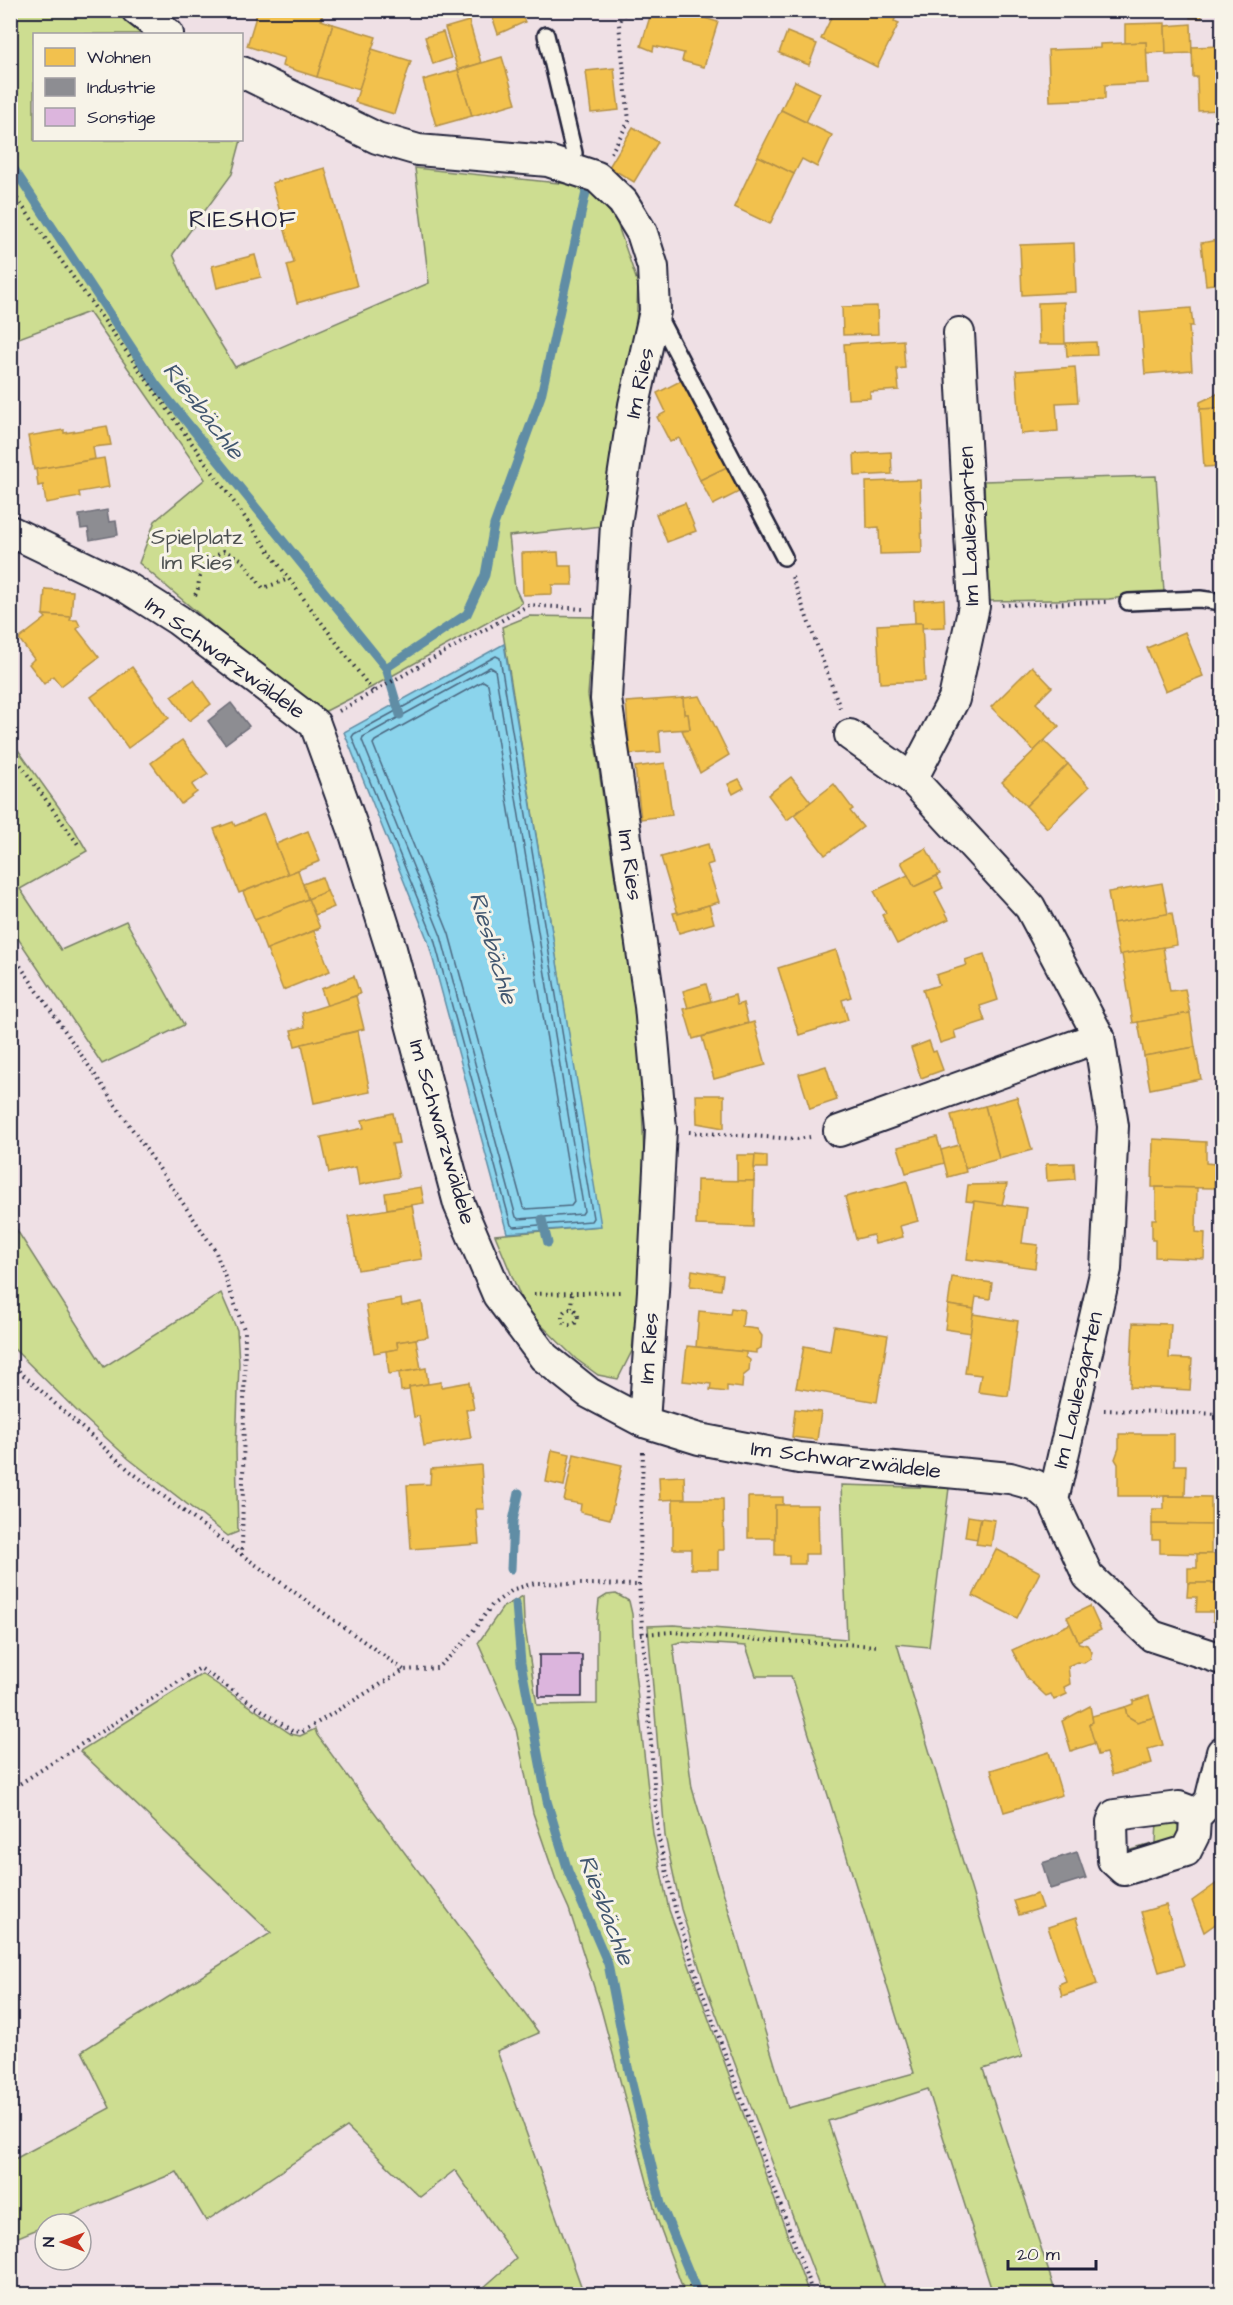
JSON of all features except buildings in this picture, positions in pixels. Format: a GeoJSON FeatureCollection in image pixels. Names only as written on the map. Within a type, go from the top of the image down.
{"type":"FeatureCollection","features":[{"type":"Feature","properties":{"kind":"street"},"geometry":{"type":"LineString","coordinates":[[137,10],[167,33]]}},
{"type":"Feature","properties":{"kind":"street","name":"Im Ries"},"geometry":{"type":"LineString","coordinates":[[243,72],[377,138],[418,150],[548,160],[585,172],[623,202],[642,232],[653,267],[655,311],[634,405],[616,524],[606,699],[650,1006],[661,1129],[644,1422]]}},
{"type":"Feature","properties":{"kind":"street","name":"Im Laulesgarten"},"geometry":{"type":"LineString","coordinates":[[912,778],[954,699],[974,606],[959,333]]}},
{"type":"Feature","properties":{"kind":"street","name":"Im Schwarzwäldele"},"geometry":{"type":"LineString","coordinates":[[10,531],[126,587],[178,620],[315,724],[355,834],[390,945],[459,1204],[498,1295],[544,1357],[589,1393],[644,1422],[699,1439],[799,1458],[1010,1479],[1035,1485],[1053,1500]]}},
{"type":"Feature","properties":{"kind":"street","name":"Im Laulesgarten"},"geometry":{"type":"LineString","coordinates":[[850,735],[912,778],[1030,907],[1099,1037],[1113,1126],[1106,1269],[1053,1500],[1088,1576],[1152,1636],[1222,1659]]}},
{"type":"Feature","properties":{"kind":"street"},"geometry":{"type":"LineString","coordinates":[[839,1131],[1099,1037]]}},
{"type":"Feature","properties":{"kind":"street"},"geometry":{"type":"LineString","coordinates":[[1195,1817],[1210,1801],[1222,1752]]}},
{"type":"Feature","properties":{"kind":"lane"},"geometry":{"type":"LineString","coordinates":[[546,35],[574,153],[585,172]]}},
{"type":"Feature","properties":{"kind":"lane","name":"Im Ries"},"geometry":{"type":"LineString","coordinates":[[655,311],[784,557]]}},
{"type":"Feature","properties":{"kind":"lane"},"geometry":{"type":"LineString","coordinates":[[1128,602],[1200,599],[1222,602]]}},
{"type":"Feature","properties":{"kind":"path"},"geometry":{"type":"LineString","coordinates":[[585,172],[629,121],[619,24],[625,10]]}},
{"type":"Feature","properties":{"kind":"path"},"geometry":{"type":"LineString","coordinates":[[10,189],[289,579],[374,693]]}},
{"type":"Feature","properties":{"kind":"path"},"geometry":{"type":"LineString","coordinates":[[178,620],[199,589],[199,580],[210,559],[224,551],[241,559],[263,588],[289,579]]}},
{"type":"Feature","properties":{"kind":"path"},"geometry":{"type":"LineString","coordinates":[[784,557],[850,735]]}},
{"type":"Feature","properties":{"kind":"path"},"geometry":{"type":"LineString","coordinates":[[974,606],[1128,602]]}},
{"type":"Feature","properties":{"kind":"path"},"geometry":{"type":"LineString","coordinates":[[315,724],[529,605],[612,611]]}},
{"type":"Feature","properties":{"kind":"path"},"geometry":{"type":"LineString","coordinates":[[10,750],[81,847]]}},
{"type":"Feature","properties":{"kind":"path"},"geometry":{"type":"LineString","coordinates":[[10,951],[215,1250],[245,1332],[242,1555]]}},
{"type":"Feature","properties":{"kind":"path"},"geometry":{"type":"LineString","coordinates":[[661,1129],[797,1139],[839,1131]]}},
{"type":"Feature","properties":{"kind":"path"},"geometry":{"type":"LineString","coordinates":[[498,1295],[653,1291]]}},
{"type":"Feature","properties":{"kind":"path"},"geometry":{"type":"LineString","coordinates":[[571,1308],[572,1293]]}},
{"type":"Feature","properties":{"kind":"path"},"geometry":{"type":"LineString","coordinates":[[571,1308],[576,1311],[578,1319],[575,1323],[567,1325],[561,1319],[562,1313],[571,1308]]}},
{"type":"Feature","properties":{"kind":"path"},"geometry":{"type":"LineString","coordinates":[[10,1363],[130,1471],[242,1555],[404,1671]]}},
{"type":"Feature","properties":{"kind":"path"},"geometry":{"type":"LineString","coordinates":[[1073,1409],[1222,1414]]}},
{"type":"Feature","properties":{"kind":"path"},"geometry":{"type":"LineString","coordinates":[[644,1422],[639,1585],[658,1835],[676,1912],[703,1994],[813,2295]]}},
{"type":"Feature","properties":{"kind":"path"},"geometry":{"type":"LineString","coordinates":[[10,1790],[200,1668],[292,1731],[302,1732],[404,1671],[437,1668],[464,1643],[492,1605],[514,1589],[535,1583],[639,1585]]}},
{"type":"Feature","properties":{"kind":"path"},"geometry":{"type":"LineString","coordinates":[[641,1634],[673,1632],[742,1639],[879,1646]]}},
{"type":"Feature","properties":{"kind":"green space","name":"Spielplatz Im Ries"},"geometry":{"type":"Polygon","coordinates":[[[11,11],[120,11],[150,33],[33,33],[33,141],[241,141],[232,174],[173,254],[191,296],[235,367],[429,283],[415,168],[578,185],[591,189],[616,220],[638,284],[635,352],[602,526],[509,536],[515,588],[522,603],[318,715],[139,563],[155,521],[205,479],[89,312],[11,341],[11,11]]]}},
{"type":"Feature","properties":{"kind":"green space"},"geometry":{"type":"Polygon","coordinates":[[[1156,476],[1164,592],[1109,599],[988,601],[984,481],[1156,476]]]}},
{"type":"Feature","properties":{"kind":"green space"},"geometry":{"type":"Polygon","coordinates":[[[529,616],[594,617],[588,695],[622,927],[639,1020],[646,1215],[632,1351],[618,1379],[598,1375],[576,1359],[526,1310],[495,1235],[600,1226],[502,627],[529,616]]]}},
{"type":"Feature","properties":{"kind":"green space"},"geometry":{"type":"Polygon","coordinates":[[[11,740],[73,827],[87,851],[20,889],[61,950],[126,921],[184,1025],[102,1064],[11,928],[11,740]]]}},
{"type":"Feature","properties":{"kind":"green space"},"geometry":{"type":"Polygon","coordinates":[[[11,1221],[104,1367],[221,1293],[237,1330],[239,1363],[236,1450],[238,1532],[228,1536],[129,1459],[11,1348],[11,1221]]]}},
{"type":"Feature","properties":{"kind":"green space"},"geometry":{"type":"Polygon","coordinates":[[[841,1485],[949,1488],[929,1647],[897,1644],[1022,2057],[983,2069],[1056,2294],[993,2294],[928,2089],[828,2121],[886,2294],[822,2294],[704,1982],[681,1909],[665,1836],[648,1626],[674,1625],[847,1639],[841,1485]],[[681,1642],[673,1644],[692,1788],[788,2108],[914,2073],[791,1676],[756,1676],[746,1646],[681,1642]]]}},
{"type":"Feature","properties":{"kind":"green space"},"geometry":{"type":"Polygon","coordinates":[[[616,1594],[629,1601],[632,1614],[635,1672],[653,1834],[669,1910],[809,2294],[685,2294],[657,2219],[601,2009],[569,1909],[556,1880],[533,1813],[516,1729],[478,1643],[503,1607],[523,1596],[524,1621],[537,1705],[597,1704],[599,1600],[607,1595],[616,1594]]]}},
{"type":"Feature","properties":{"kind":"green space"},"geometry":{"type":"Polygon","coordinates":[[[202,1674],[291,1734],[300,1736],[315,1729],[317,1735],[539,2033],[497,2051],[584,2294],[488,2294],[483,2288],[516,2259],[455,2170],[420,2197],[347,2127],[206,2221],[177,2172],[79,2212],[33,2212],[33,2231],[11,2240],[11,2161],[110,2108],[82,2051],[271,1933],[80,1751],[202,1674]]]}},
{"type":"Feature","properties":{"kind":"green space"},"geometry":{"type":"Polygon","coordinates":[[[1157,1819],[1175,1820],[1179,1830],[1177,1840],[1127,1859],[1123,1852],[1156,1843],[1157,1819]]]}},
{"type":"Feature","properties":{"kind":"water"},"geometry":{"type":"Polygon","coordinates":[[[504,644],[601,1226],[507,1233],[428,941],[344,732],[504,644]]]}},
{"type":"Feature","properties":{"kind":"waterway","name":"Riesbächle"},"geometry":{"type":"LineString","coordinates":[[10,163],[155,383],[386,668],[400,715]]}},
{"type":"Feature","properties":{"kind":"waterway","name":"Riesbächle"},"geometry":{"type":"LineString","coordinates":[[386,668],[467,614],[485,575],[494,525],[541,396],[586,192]]}},
{"type":"Feature","properties":{"kind":"waterway","name":"Riesbächle"},"geometry":{"type":"LineString","coordinates":[[542,1219],[548,1243]]}},
{"type":"Feature","properties":{"kind":"waterway","name":"Riesbächle"},"geometry":{"type":"LineString","coordinates":[[511,1569],[513,1521],[519,1493]]}},
{"type":"Feature","properties":{"kind":"waterway","name":"Riesbächle"},"geometry":{"type":"LineString","coordinates":[[516,1604],[521,1663],[547,1801],[568,1871],[608,1964],[628,2067],[661,2204],[698,2294]]}},
{"type":"Feature","properties":{"kind":"district","name":"RIESHOF"},"geometry":{"type":"Point","coordinates":[243,220]}}]}
